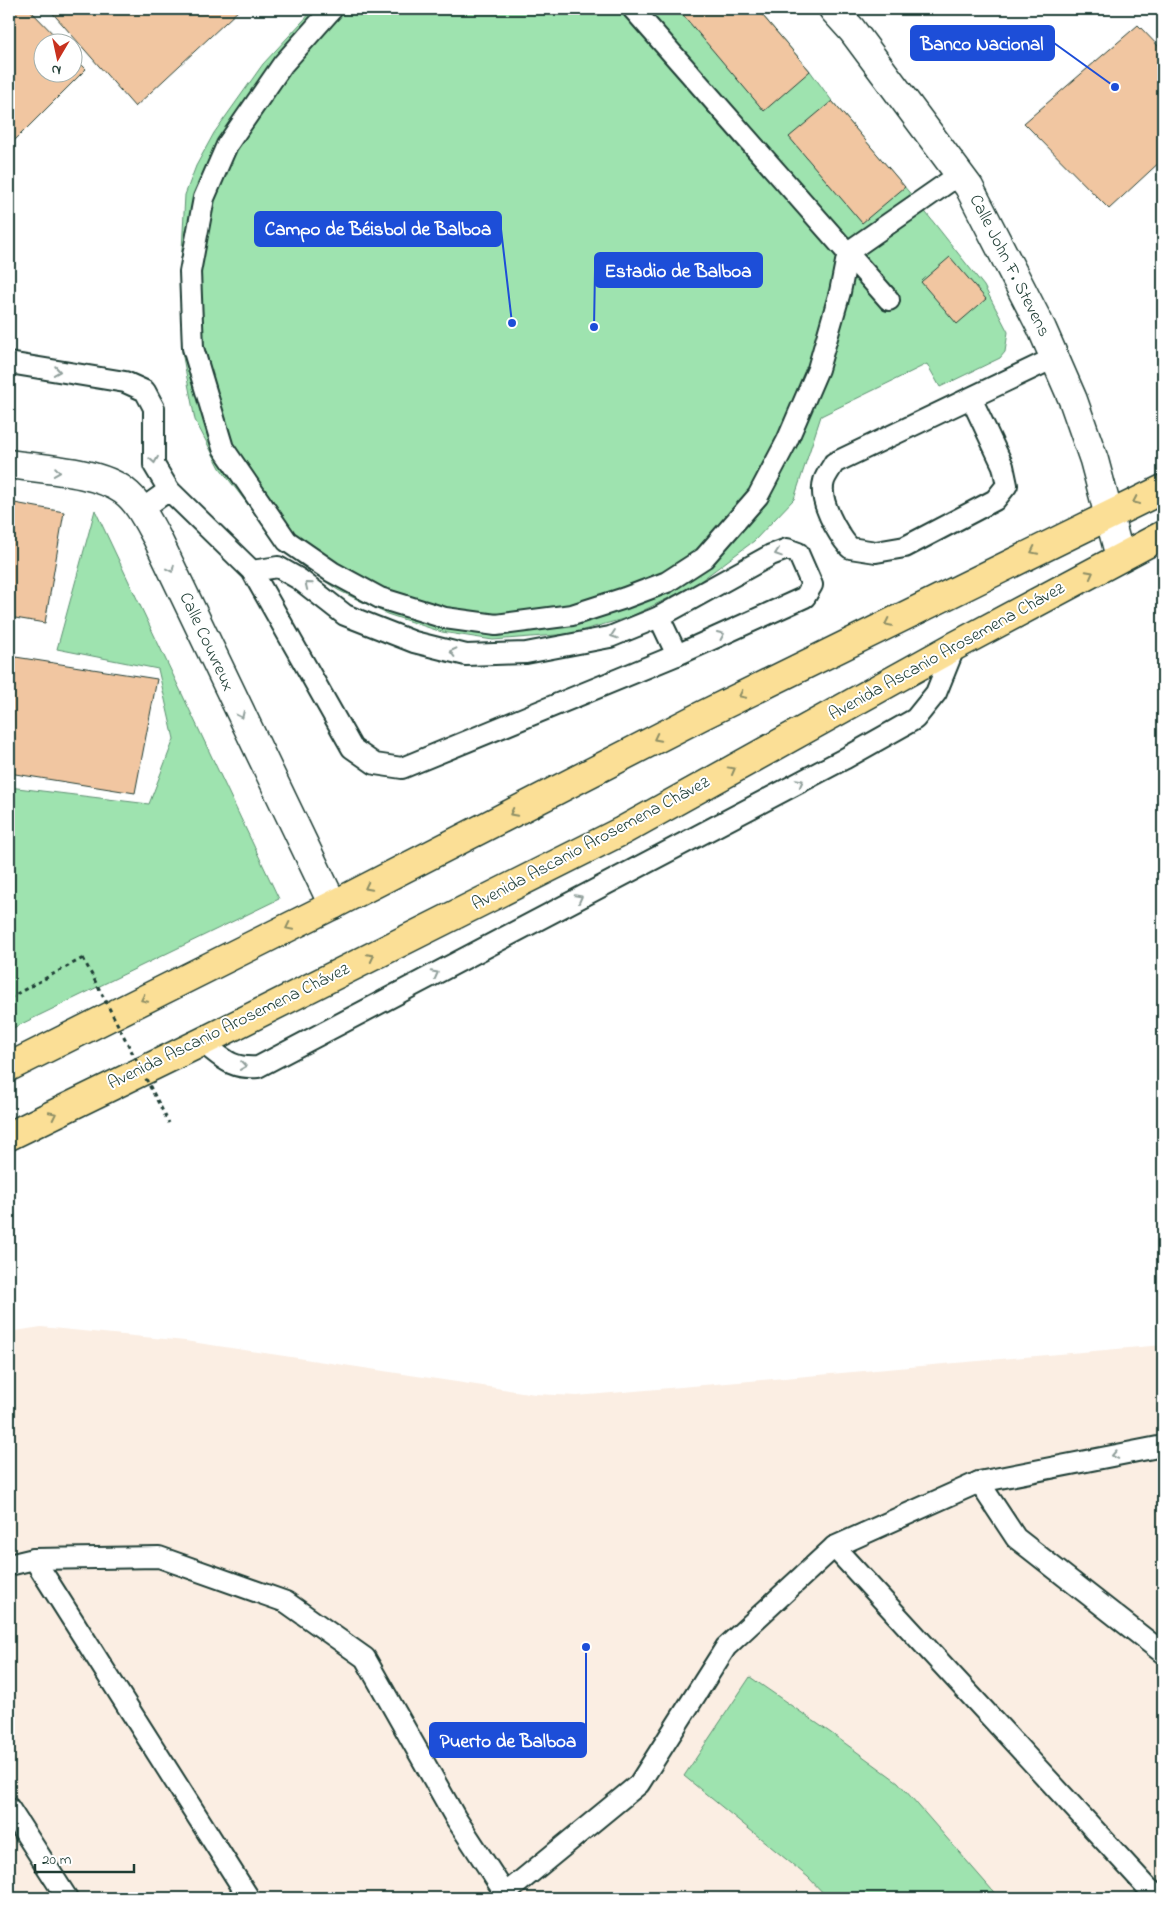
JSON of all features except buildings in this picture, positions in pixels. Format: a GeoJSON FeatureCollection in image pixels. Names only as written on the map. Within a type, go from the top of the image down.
{"type":"FeatureCollection","features":[{"type":"Feature","properties":{"kind":"main road"},"geometry":{"type":"LineString","coordinates":[[9,1066],[333,905],[700,716],[1163,489]]}},
{"type":"Feature","properties":{"kind":"main road","name":"Avenida Ascanio Arosemena Chávez"},"geometry":{"type":"LineString","coordinates":[[9,1136],[202,1042],[622,831],[955,646],[1163,535]]}},
{"type":"Feature","properties":{"kind":"main road"},"geometry":{"type":"LineString","coordinates":[[1120,557],[1163,545]]}},
{"type":"Feature","properties":{"kind":"street","name":"Calle John F. Stevens"},"geometry":{"type":"LineString","coordinates":[[833,9],[852,30],[960,174],[983,213],[1042,328],[1073,400],[1094,460],[1120,557]]}},
{"type":"Feature","properties":{"kind":"street","name":"Calle Couvreux"},"geometry":{"type":"LineString","coordinates":[[9,464],[98,478],[124,491],[141,510],[161,547],[333,905]]}},
{"type":"Feature","properties":{"kind":"lane"},"geometry":{"type":"LineString","coordinates":[[332,9],[283,64],[232,137],[204,198],[190,272],[193,348],[223,448],[287,541],[332,572],[380,598],[445,618],[496,625],[572,615],[667,582],[704,558],[758,496],[787,441],[818,369],[840,292],[848,252],[960,174]]}},
{"type":"Feature","properties":{"kind":"lane"},"geometry":{"type":"LineString","coordinates":[[633,9],[889,300]]}},
{"type":"Feature","properties":{"kind":"lane"},"geometry":{"type":"LineString","coordinates":[[971,398],[1002,466],[1007,485],[996,500],[905,546],[876,552],[850,548],[840,536],[825,506],[824,481],[834,463],[1054,358]]}},
{"type":"Feature","properties":{"kind":"lane"},"geometry":{"type":"LineString","coordinates":[[9,363],[125,382],[145,391],[154,408],[154,465],[168,490],[252,571],[352,748],[375,764],[402,768],[677,655],[805,598],[812,585],[808,572],[798,553],[787,549],[771,554],[659,617],[610,637],[536,652],[466,655],[414,642],[345,615],[299,579],[278,567],[252,571]]}},
{"type":"Feature","properties":{"kind":"lane"},"geometry":{"type":"LineString","coordinates":[[141,510],[168,490]]}},
{"type":"Feature","properties":{"kind":"lane"},"geometry":{"type":"LineString","coordinates":[[659,617],[677,655]]}},
{"type":"Feature","properties":{"kind":"lane"},"geometry":{"type":"LineString","coordinates":[[202,1042],[230,1064],[243,1068],[258,1067],[844,759],[915,719],[936,693],[955,646]]}},
{"type":"Feature","properties":{"kind":"lane"},"geometry":{"type":"LineString","coordinates":[[9,1565],[34,1559],[159,1557],[286,1602],[365,1658],[455,1817],[507,1896],[640,1784],[726,1647],[834,1547],[979,1482],[1163,1446]]}},
{"type":"Feature","properties":{"kind":"lane"},"geometry":{"type":"LineString","coordinates":[[979,1482],[1016,1538],[1163,1653]]}},
{"type":"Feature","properties":{"kind":"lane"},"geometry":{"type":"LineString","coordinates":[[834,1547],[1141,1880],[1160,1898]]}},
{"type":"Feature","properties":{"kind":"lane"},"geometry":{"type":"LineString","coordinates":[[34,1559],[249,1898]]}},
{"type":"Feature","properties":{"kind":"lane"},"geometry":{"type":"LineString","coordinates":[[9,1808],[67,1898]]}},
{"type":"Feature","properties":{"kind":"path"},"geometry":{"type":"LineString","coordinates":[[9,998],[83,958],[169,1123]]}},
{"type":"Feature","properties":{"kind":"shaded area"},"geometry":{"type":"Polygon","coordinates":[[[41,1327],[185,1341],[535,1394],[577,1396],[1163,1345],[1163,1898],[9,1898],[9,1332],[41,1327]]]}},
{"type":"Feature","properties":{"kind":"green space"},"geometry":{"type":"Polygon","coordinates":[[[314,9],[757,9],[919,204],[984,286],[1008,332],[1005,352],[1000,358],[940,387],[927,364],[821,416],[794,499],[754,541],[695,585],[630,617],[569,634],[493,640],[442,632],[387,614],[338,590],[298,563],[271,535],[220,468],[195,420],[182,352],[181,268],[185,195],[196,166],[214,133],[263,64],[314,9]]]}},
{"type":"Feature","properties":{"kind":"green space"},"geometry":{"type":"Polygon","coordinates":[[[95,510],[279,899],[9,1030],[9,787],[149,804],[174,739],[158,669],[57,649],[95,510]]]}},
{"type":"Feature","properties":{"kind":"green space"},"geometry":{"type":"Polygon","coordinates":[[[750,1677],[898,1782],[999,1898],[828,1898],[808,1877],[684,1776],[750,1677]]]}},
{"type":"Feature","properties":{"kind":"place","name":"Banco Nacional"},"geometry":{"type":"Point","coordinates":[1115,87]}},
{"type":"Feature","properties":{"kind":"place","name":"Campo de Béisbol de Balboa"},"geometry":{"type":"Point","coordinates":[512,323]}},
{"type":"Feature","properties":{"kind":"place","name":"Estadio de Balboa"},"geometry":{"type":"Point","coordinates":[594,327]}},
{"type":"Feature","properties":{"kind":"place","name":"Puerto de Balboa"},"geometry":{"type":"Point","coordinates":[586,1647]}}]}
